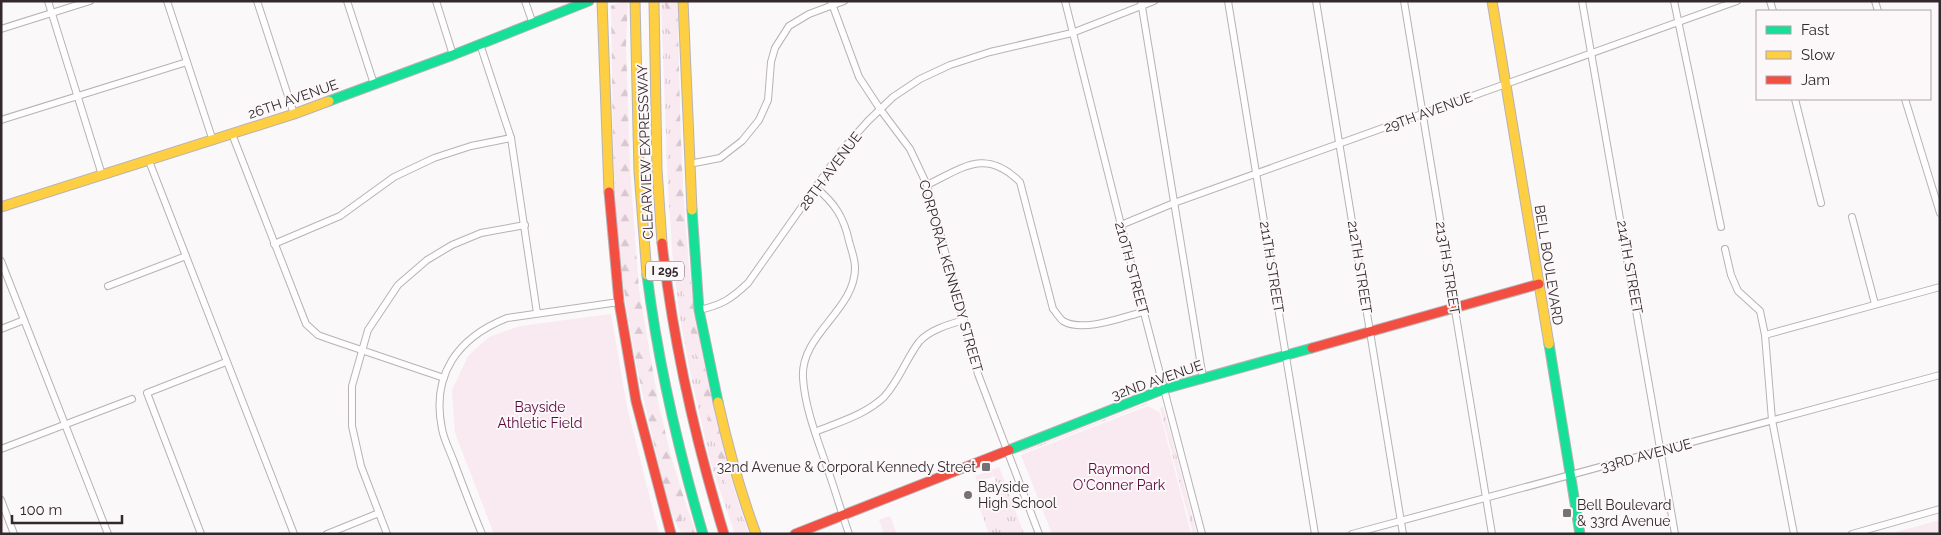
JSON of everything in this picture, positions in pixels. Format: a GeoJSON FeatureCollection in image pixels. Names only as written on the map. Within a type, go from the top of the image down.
{"type":"FeatureCollection","features":[{"type":"Feature","properties":{"kind":"main road","name":"26TH AVENUE"},"geometry":{"type":"LineString","coordinates":[[1,208],[294,114],[453,55],[589,1]]}},
{"type":"Feature","properties":{"kind":"main road"},"geometry":{"type":"LineString","coordinates":[[602,1],[610,206],[620,302],[636,401],[671,534]]}},
{"type":"Feature","properties":{"kind":"main road","name":"CLEARVIEW EXPRESSWAY"},"geometry":{"type":"LineString","coordinates":[[635,1],[639,174],[648,283],[664,387],[690,491],[703,534]]}},
{"type":"Feature","properties":{"kind":"main road","name":"CLEARVIEW EXPRESSWAY"},"geometry":{"type":"LineString","coordinates":[[654,1],[660,223],[666,276],[683,383],[693,427],[724,534]]}},
{"type":"Feature","properties":{"kind":"main road"},"geometry":{"type":"LineString","coordinates":[[683,1],[689,164],[699,310],[725,434],[745,504],[756,534]]}},
{"type":"Feature","properties":{"kind":"main road","name":"BELL BOULEVARD"},"geometry":{"type":"LineString","coordinates":[[1492,1],[1580,534]]}},
{"type":"Feature","properties":{"kind":"main road","name":"32ND AVENUE"},"geometry":{"type":"LineString","coordinates":[[795,534],[1164,389],[1539,284]]}},
{"type":"Feature","properties":{"kind":"street"},"geometry":{"type":"LineString","coordinates":[[48,1],[102,175]]}},
{"type":"Feature","properties":{"kind":"street"},"geometry":{"type":"LineString","coordinates":[[1,29],[90,1]]}},
{"type":"Feature","properties":{"kind":"street"},"geometry":{"type":"LineString","coordinates":[[167,1],[213,141]]}},
{"type":"Feature","properties":{"kind":"street"},"geometry":{"type":"LineString","coordinates":[[258,1],[294,114]]}},
{"type":"Feature","properties":{"kind":"street"},"geometry":{"type":"LineString","coordinates":[[347,1],[374,84]]}},
{"type":"Feature","properties":{"kind":"street"},"geometry":{"type":"LineString","coordinates":[[436,1],[453,55]]}},
{"type":"Feature","properties":{"kind":"street"},"geometry":{"type":"LineString","coordinates":[[525,1],[533,24]]}},
{"type":"Feature","properties":{"kind":"street"},"geometry":{"type":"LineString","coordinates":[[689,164],[720,158],[742,141],[759,120],[768,100],[771,62],[775,48],[789,26],[832,3],[844,1]]}},
{"type":"Feature","properties":{"kind":"street","name":"210TH STREET"},"geometry":{"type":"LineString","coordinates":[[1065,1],[1143,312],[1202,534]]}},
{"type":"Feature","properties":{"kind":"street","name":"28TH AVENUE"},"geometry":{"type":"LineString","coordinates":[[699,310],[714,307],[731,299],[748,283],[842,150],[880,109],[920,79],[950,65],[990,52],[1072,33],[1141,4],[1154,1]]}},
{"type":"Feature","properties":{"kind":"street","name":"211TH STREET"},"geometry":{"type":"LineString","coordinates":[[1228,1],[1315,534]]}},
{"type":"Feature","properties":{"kind":"street","name":"212TH STREET"},"geometry":{"type":"LineString","coordinates":[[1316,1],[1403,534]]}},
{"type":"Feature","properties":{"kind":"street","name":"213TH STREET"},"geometry":{"type":"LineString","coordinates":[[1404,1],[1492,534]]}},
{"type":"Feature","properties":{"kind":"street","name":"214TH STREET"},"geometry":{"type":"LineString","coordinates":[[1582,1],[1675,534]]}},
{"type":"Feature","properties":{"kind":"street"},"geometry":{"type":"LineString","coordinates":[[1674,1],[1721,227]]}},
{"type":"Feature","properties":{"kind":"street","name":"29TH AVENUE"},"geometry":{"type":"LineString","coordinates":[[1121,225],[1174,203],[1737,1]]}},
{"type":"Feature","properties":{"kind":"street","name":"CORPORAL KENNEDY STREET"},"geometry":{"type":"LineString","coordinates":[[832,3],[859,77],[910,149],[927,185],[978,374],[1039,534]]}},
{"type":"Feature","properties":{"kind":"street"},"geometry":{"type":"LineString","coordinates":[[1141,4],[1203,378]]}},
{"type":"Feature","properties":{"kind":"street"},"geometry":{"type":"LineString","coordinates":[[480,44],[512,138],[537,313]]}},
{"type":"Feature","properties":{"kind":"street"},"geometry":{"type":"LineString","coordinates":[[1,120],[187,62]]}},
{"type":"Feature","properties":{"kind":"street"},"geometry":{"type":"LineString","coordinates":[[1795,100],[1821,203]]}},
{"type":"Feature","properties":{"kind":"street"},"geometry":{"type":"LineString","coordinates":[[1905,100],[1940,212]]}},
{"type":"Feature","properties":{"kind":"street"},"geometry":{"type":"LineString","coordinates":[[232,134],[306,324],[318,335],[444,378]]}},
{"type":"Feature","properties":{"kind":"street"},"geometry":{"type":"LineString","coordinates":[[274,244],[340,216],[394,177],[434,158],[471,146],[512,138]]}},
{"type":"Feature","properties":{"kind":"street"},"geometry":{"type":"LineString","coordinates":[[149,161],[294,534]]}},
{"type":"Feature","properties":{"kind":"street"},"geometry":{"type":"LineString","coordinates":[[927,185],[966,166],[984,162],[998,165],[1008,170],[1020,182],[1053,309],[1063,320],[1075,325],[1088,325],[1143,312]]}},
{"type":"Feature","properties":{"kind":"street"},"geometry":{"type":"LineString","coordinates":[[816,188],[827,197],[842,216],[855,267],[854,280],[849,292],[816,339],[804,363],[803,378],[815,432],[849,534]]}},
{"type":"Feature","properties":{"kind":"street"},"geometry":{"type":"LineString","coordinates":[[1852,217],[1876,304]]}},
{"type":"Feature","properties":{"kind":"street"},"geometry":{"type":"LineString","coordinates":[[387,534],[361,466],[352,426],[352,386],[368,330],[391,294],[411,272],[426,260],[452,245],[481,233],[524,225]]}},
{"type":"Feature","properties":{"kind":"street"},"geometry":{"type":"LineString","coordinates":[[1725,249],[1731,275],[1738,291],[1760,312],[1765,335],[1772,420],[1794,534]]}},
{"type":"Feature","properties":{"kind":"street"},"geometry":{"type":"LineString","coordinates":[[108,286],[186,256]]}},
{"type":"Feature","properties":{"kind":"street"},"geometry":{"type":"LineString","coordinates":[[1,261],[108,534]]}},
{"type":"Feature","properties":{"kind":"street"},"geometry":{"type":"LineString","coordinates":[[1765,335],[1940,286]]}},
{"type":"Feature","properties":{"kind":"street"},"geometry":{"type":"LineString","coordinates":[[482,534],[442,432],[440,401],[444,378],[453,359],[463,345],[475,334],[507,318],[620,302]]}},
{"type":"Feature","properties":{"kind":"street"},"geometry":{"type":"LineString","coordinates":[[1,329],[24,320]]}},
{"type":"Feature","properties":{"kind":"street"},"geometry":{"type":"LineString","coordinates":[[815,432],[854,417],[871,407],[884,396],[903,371],[920,341],[948,325],[964,320]]}},
{"type":"Feature","properties":{"kind":"street"},"geometry":{"type":"LineString","coordinates":[[201,534],[147,393],[226,362]]}},
{"type":"Feature","properties":{"kind":"street","name":"33RD AVENUE"},"geometry":{"type":"LineString","coordinates":[[1352,534],[1940,375]]}},
{"type":"Feature","properties":{"kind":"street"},"geometry":{"type":"LineString","coordinates":[[1,449],[132,399]]}},
{"type":"Feature","properties":{"kind":"street"},"geometry":{"type":"LineString","coordinates":[[1,500],[14,534]]}},
{"type":"Feature","properties":{"kind":"street"},"geometry":{"type":"LineString","coordinates":[[1852,534],[1940,509]]}},
{"type":"Feature","properties":{"kind":"street"},"geometry":{"type":"LineString","coordinates":[[327,534],[379,513]]}},
{"type":"Feature","properties":{"kind":"green space"},"geometry":{"type":"Polygon","coordinates":[[[628,1],[626,45],[630,170],[639,290],[659,406],[672,460],[686,504],[681,518],[683,534],[675,521],[668,501],[648,419],[630,328],[619,248],[613,144],[611,6],[628,1]]]}},
{"type":"Feature","properties":{"kind":"green space"},"geometry":{"type":"Polygon","coordinates":[[[661,1],[677,1],[684,208],[690,277],[699,342],[720,439],[749,534],[735,534],[711,464],[680,318],[673,261],[668,189],[661,1]]]}},
{"type":"Feature","properties":{"kind":"green space"},"geometry":{"type":"Polygon","coordinates":[[[665,1],[677,1],[682,174],[693,304],[709,385],[734,492],[724,481],[708,415],[682,289],[674,199],[671,67],[665,1]]]}},
{"type":"Feature","properties":{"kind":"green space","name":"Bayside Athletic Field"},"geometry":{"type":"Polygon","coordinates":[[[611,314],[627,407],[659,534],[494,534],[455,433],[452,390],[468,356],[489,337],[520,326],[611,314]]]}},
{"type":"Feature","properties":{"kind":"green space"},"geometry":{"type":"Polygon","coordinates":[[[1147,403],[1022,453],[1021,452],[1147,403]]]}},
{"type":"Feature","properties":{"kind":"green space","name":"Raymond O'Conner Park"},"geometry":{"type":"Polygon","coordinates":[[[1148,406],[1160,413],[1191,534],[1052,534],[1021,455],[1148,406]]]}},
{"type":"Feature","properties":{"kind":"green space"},"geometry":{"type":"Polygon","coordinates":[[[1163,407],[1197,534],[1193,534],[1160,408],[1163,407]]]}},
{"type":"Feature","properties":{"kind":"green space"},"geometry":{"type":"Polygon","coordinates":[[[999,467],[1005,482],[997,485],[994,476],[977,483],[975,476],[999,467]]]}},
{"type":"Feature","properties":{"kind":"green space"},"geometry":{"type":"Polygon","coordinates":[[[1006,486],[1024,534],[989,534],[979,506],[1001,497],[999,489],[1006,486]]]}},
{"type":"Feature","properties":{"kind":"green space"},"geometry":{"type":"Polygon","coordinates":[[[686,504],[696,534],[683,534],[681,518],[686,504]]]}},
{"type":"Feature","properties":{"kind":"green space"},"geometry":{"type":"Polygon","coordinates":[[[890,516],[897,534],[884,534],[879,520],[890,516]]]}},
{"type":"Feature","properties":{"kind":"green space"},"geometry":{"type":"Polygon","coordinates":[[[1940,520],[1940,534],[1889,534],[1940,520]]]}},
{"type":"Feature","properties":{"kind":"traffic: fast"},"geometry":{"type":"LineString","coordinates":[[329,101],[453,55],[589,1]]}},
{"type":"Feature","properties":{"kind":"traffic: fast"},"geometry":{"type":"LineString","coordinates":[[692,210],[699,310],[718,402]]}},
{"type":"Feature","properties":{"kind":"traffic: fast"},"geometry":{"type":"LineString","coordinates":[[647,275],[657,341],[670,406],[703,534]]}},
{"type":"Feature","properties":{"kind":"traffic: fast"},"geometry":{"type":"LineString","coordinates":[[1549,344],[1580,534]]}},
{"type":"Feature","properties":{"kind":"traffic: fast"},"geometry":{"type":"LineString","coordinates":[[1009,450],[1164,389],[1312,348]]}},
{"type":"Feature","properties":{"kind":"traffic: slow"},"geometry":{"type":"LineString","coordinates":[[602,1],[609,192]]}},
{"type":"Feature","properties":{"kind":"traffic: slow"},"geometry":{"type":"LineString","coordinates":[[635,1],[639,172],[647,275]]}},
{"type":"Feature","properties":{"kind":"traffic: slow"},"geometry":{"type":"LineString","coordinates":[[654,1],[657,169],[662,243]]}},
{"type":"Feature","properties":{"kind":"traffic: slow"},"geometry":{"type":"LineString","coordinates":[[683,1],[692,210]]}},
{"type":"Feature","properties":{"kind":"traffic: slow"},"geometry":{"type":"LineString","coordinates":[[1492,1],[1549,344]]}},
{"type":"Feature","properties":{"kind":"traffic: slow"},"geometry":{"type":"LineString","coordinates":[[1,207],[294,114],[329,101]]}},
{"type":"Feature","properties":{"kind":"traffic: slow"},"geometry":{"type":"LineString","coordinates":[[718,402],[735,469],[756,534]]}},
{"type":"Feature","properties":{"kind":"traffic: jam"},"geometry":{"type":"LineString","coordinates":[[609,192],[619,302],[636,401],[671,534]]}},
{"type":"Feature","properties":{"kind":"traffic: jam"},"geometry":{"type":"LineString","coordinates":[[662,243],[672,317],[686,390],[724,534]]}},
{"type":"Feature","properties":{"kind":"traffic: jam"},"geometry":{"type":"LineString","coordinates":[[1312,348],[1539,284]]}},
{"type":"Feature","properties":{"kind":"traffic: jam"},"geometry":{"type":"LineString","coordinates":[[795,534],[1009,450]]}},
{"type":"Feature","properties":{"kind":"place","name":"32nd Avenue & Corporal Kennedy Street"},"geometry":{"type":"Point","coordinates":[986,467]}},
{"type":"Feature","properties":{"kind":"place","name":"Bayside High School"},"geometry":{"type":"Point","coordinates":[968,495]}},
{"type":"Feature","properties":{"kind":"place","name":"Bell Boulevard & 33rd Avenue"},"geometry":{"type":"Point","coordinates":[1567,513]}}]}
